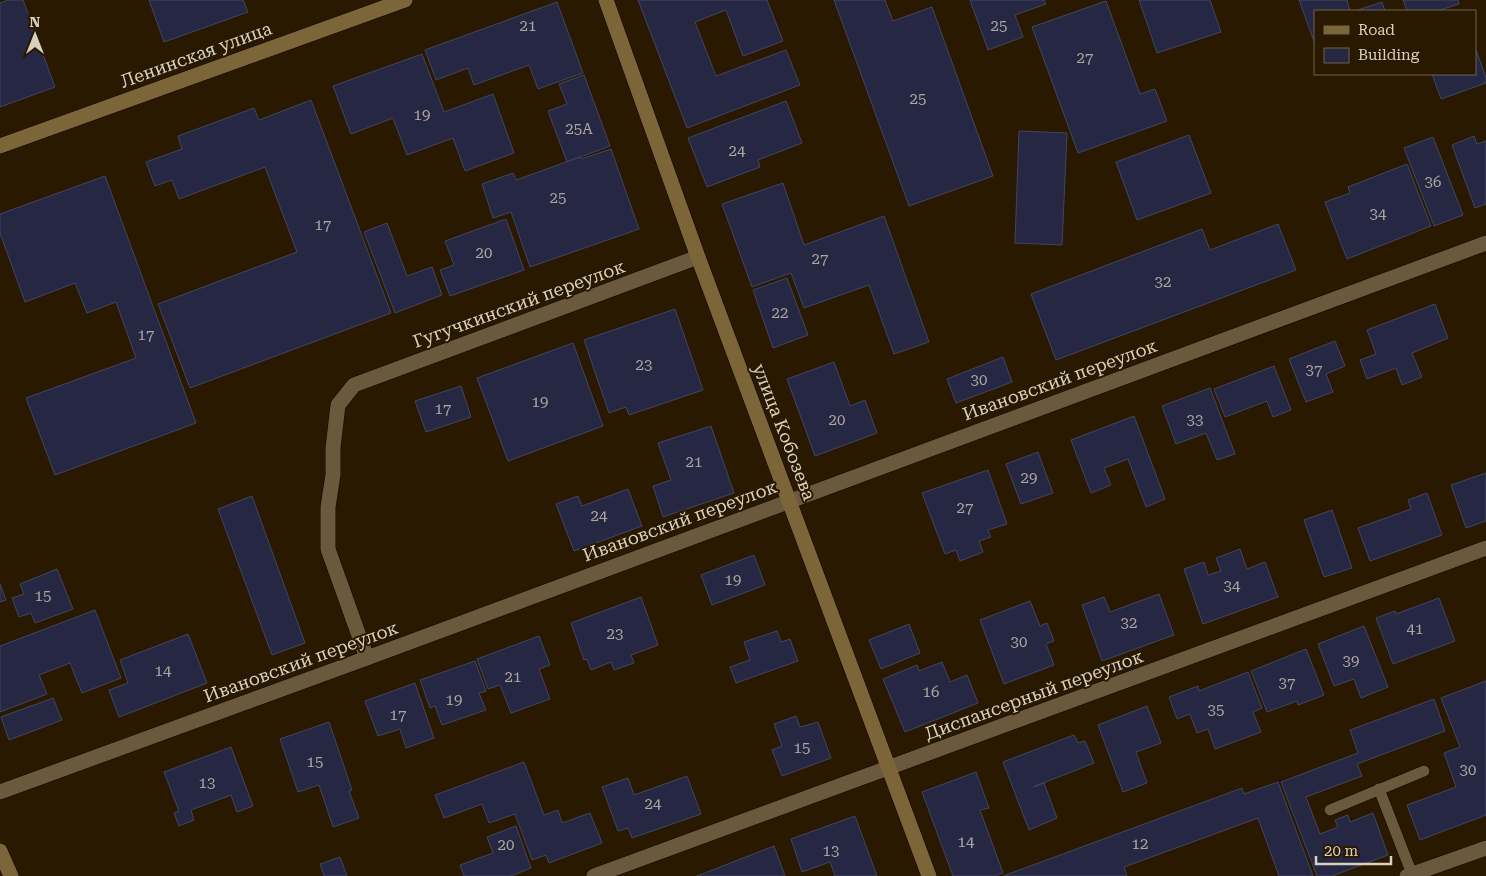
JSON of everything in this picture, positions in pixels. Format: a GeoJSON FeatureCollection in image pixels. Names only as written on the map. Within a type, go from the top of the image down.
{"type":"FeatureCollection","features":[{"type":"Feature","properties":{"kind":"main road","name":"Ленинская улица"},"geometry":{"type":"LineString","coordinates":[[0,146],[405,0]]}},
{"type":"Feature","properties":{"kind":"main road","name":"улица Кобозева"},"geometry":{"type":"LineString","coordinates":[[606,0],[698,257],[929,876]]}},
{"type":"Feature","properties":{"kind":"main road"},"geometry":{"type":"LineString","coordinates":[[0,851],[11,876]]}},
{"type":"Feature","properties":{"kind":"street","name":"Ивановский переулок"},"geometry":{"type":"LineString","coordinates":[[0,792],[1486,243]]}},
{"type":"Feature","properties":{"kind":"street","name":"Гугучкинский переулок"},"geometry":{"type":"LineString","coordinates":[[367,658],[328,549],[328,507],[333,475],[333,448],[338,406],[354,385],[698,257]]}},
{"type":"Feature","properties":{"kind":"street","name":"Диспансерный переулок"},"geometry":{"type":"LineString","coordinates":[[594,876],[1486,548]]}},
{"type":"Feature","properties":{"kind":"street"},"geometry":{"type":"LineString","coordinates":[[1410,875],[1486,848]]}},
{"type":"Feature","properties":{"kind":"lane"},"geometry":{"type":"LineString","coordinates":[[1330,810],[1424,771]]}},
{"type":"Feature","properties":{"kind":"lane"},"geometry":{"type":"LineString","coordinates":[[1379,790],[1410,875]]}},
{"type":"Feature","properties":{"kind":"building"},"geometry":{"type":"Polygon","coordinates":[[[8,0],[23,0],[55,87],[0,107],[0,3],[8,0]]]}},
{"type":"Feature","properties":{"kind":"building"},"geometry":{"type":"Polygon","coordinates":[[[149,0],[243,0],[248,12],[164,42],[149,0]]]}},
{"type":"Feature","properties":{"kind":"building"},"geometry":{"type":"Polygon","coordinates":[[[638,0],[767,0],[783,41],[743,56],[726,10],[695,22],[716,76],[786,50],[800,85],[687,128],[638,0]]]}},
{"type":"Feature","properties":{"kind":"building"},"geometry":{"type":"Polygon","coordinates":[[[834,0],[885,0],[893,21],[932,7],[993,176],[909,206],[834,0]]]}},
{"type":"Feature","properties":{"kind":"building"},"geometry":{"type":"Polygon","coordinates":[[[970,0],[1044,0],[1046,4],[1015,15],[1023,37],[988,50],[970,0]]]}},
{"type":"Feature","properties":{"kind":"building"},"geometry":{"type":"Polygon","coordinates":[[[1139,0],[1210,0],[1221,32],[1157,53],[1139,0]]]}},
{"type":"Feature","properties":{"kind":"building"},"geometry":{"type":"Polygon","coordinates":[[[1299,0],[1347,0],[1350,10],[1314,10],[1314,41],[1299,0]]]}},
{"type":"Feature","properties":{"kind":"building"},"geometry":{"type":"Polygon","coordinates":[[[1403,0],[1458,0],[1459,4],[1440,10],[1407,10],[1403,0]]]}},
{"type":"Feature","properties":{"kind":"building"},"geometry":{"type":"Polygon","coordinates":[[[1106,1],[1140,94],[1155,89],[1167,121],[1078,153],[1032,27],[1106,1]]]}},
{"type":"Feature","properties":{"kind":"building"},"geometry":{"type":"Polygon","coordinates":[[[557,2],[583,73],[538,89],[529,65],[474,85],[468,68],[436,80],[425,50],[557,2]]]}},
{"type":"Feature","properties":{"kind":"building"},"geometry":{"type":"Polygon","coordinates":[[[1382,2],[1385,10],[1358,10],[1382,2]]]}},
{"type":"Feature","properties":{"kind":"building"},"geometry":{"type":"Polygon","coordinates":[[[1476,50],[1486,83],[1441,99],[1432,75],[1476,75],[1476,50]]]}},
{"type":"Feature","properties":{"kind":"building"},"geometry":{"type":"Polygon","coordinates":[[[422,54],[444,112],[493,94],[514,153],[465,171],[453,138],[407,155],[393,118],[351,134],[333,86],[422,54]]]}},
{"type":"Feature","properties":{"kind":"building"},"geometry":{"type":"Polygon","coordinates":[[[584,75],[610,146],[567,162],[548,111],[567,104],[559,84],[584,75]]]}},
{"type":"Feature","properties":{"kind":"building"},"geometry":{"type":"Polygon","coordinates":[[[311,100],[391,313],[190,388],[158,304],[297,252],[265,167],[179,199],[172,180],[155,186],[146,162],[182,149],[178,136],[254,108],[259,120],[311,100]]]}},
{"type":"Feature","properties":{"kind":"building"},"geometry":{"type":"Polygon","coordinates":[[[786,101],[802,143],[758,160],[760,167],[707,187],[688,138],[786,101]]]}},
{"type":"Feature","properties":{"kind":"building"},"geometry":{"type":"Polygon","coordinates":[[[1019,131],[1067,133],[1062,245],[1015,243],[1019,131]]]}},
{"type":"Feature","properties":{"kind":"building"},"geometry":{"type":"Polygon","coordinates":[[[1189,135],[1211,193],[1137,220],[1116,162],[1189,135]]]}},
{"type":"Feature","properties":{"kind":"building"},"geometry":{"type":"Polygon","coordinates":[[[1474,136],[1477,144],[1486,141],[1486,204],[1475,208],[1452,145],[1474,136]]]}},
{"type":"Feature","properties":{"kind":"building"},"geometry":{"type":"Polygon","coordinates":[[[1433,137],[1463,215],[1434,226],[1404,148],[1433,137]]]}},
{"type":"Feature","properties":{"kind":"building"},"geometry":{"type":"Polygon","coordinates":[[[611,149],[639,229],[530,267],[511,212],[493,218],[482,184],[513,173],[516,180],[580,157],[581,159],[611,149]]]}},
{"type":"Feature","properties":{"kind":"building"},"geometry":{"type":"Polygon","coordinates":[[[1407,164],[1431,226],[1347,259],[1325,202],[1350,193],[1348,187],[1407,164]]]}},
{"type":"Feature","properties":{"kind":"building"},"geometry":{"type":"Polygon","coordinates":[[[105,176],[196,423],[55,475],[26,398],[136,358],[116,302],[87,313],[75,283],[25,302],[0,233],[0,214],[105,176]]]}},
{"type":"Feature","properties":{"kind":"building"},"geometry":{"type":"Polygon","coordinates":[[[783,183],[804,245],[884,216],[929,342],[894,354],[869,285],[804,308],[791,273],[752,287],[722,204],[783,183]]]}},
{"type":"Feature","properties":{"kind":"building"},"geometry":{"type":"Polygon","coordinates":[[[506,219],[524,270],[450,296],[440,270],[454,265],[445,241],[506,219]]]}},
{"type":"Feature","properties":{"kind":"building"},"geometry":{"type":"Polygon","coordinates":[[[387,223],[407,276],[432,267],[442,295],[395,313],[364,232],[387,223]]]}},
{"type":"Feature","properties":{"kind":"building"},"geometry":{"type":"Polygon","coordinates":[[[1278,224],[1296,270],[1056,360],[1031,294],[1202,229],[1210,250],[1278,224]]]}},
{"type":"Feature","properties":{"kind":"building"},"geometry":{"type":"Polygon","coordinates":[[[787,278],[808,335],[773,348],[753,290],[787,278]]]}},
{"type":"Feature","properties":{"kind":"building"},"geometry":{"type":"Polygon","coordinates":[[[1435,304],[1448,338],[1412,353],[1422,377],[1402,385],[1396,368],[1367,379],[1360,360],[1376,354],[1367,330],[1435,304]]]}},
{"type":"Feature","properties":{"kind":"building"},"geometry":{"type":"Polygon","coordinates":[[[675,309],[703,390],[629,415],[626,407],[609,413],[584,340],[675,309]]]}},
{"type":"Feature","properties":{"kind":"building"},"geometry":{"type":"Polygon","coordinates":[[[1335,341],[1345,366],[1326,374],[1333,392],[1306,402],[1289,359],[1335,341]]]}},
{"type":"Feature","properties":{"kind":"building"},"geometry":{"type":"Polygon","coordinates":[[[573,343],[603,426],[508,461],[477,378],[573,343]]]}},
{"type":"Feature","properties":{"kind":"building"},"geometry":{"type":"Polygon","coordinates":[[[1003,357],[1012,382],[956,403],[947,379],[1003,357]]]}},
{"type":"Feature","properties":{"kind":"building"},"geometry":{"type":"Polygon","coordinates":[[[834,362],[850,406],[865,400],[877,433],[815,456],[787,379],[834,362]]]}},
{"type":"Feature","properties":{"kind":"building"},"geometry":{"type":"Polygon","coordinates":[[[1274,366],[1291,410],[1273,417],[1267,401],[1225,417],[1214,389],[1274,366]]]}},
{"type":"Feature","properties":{"kind":"building"},"geometry":{"type":"Polygon","coordinates":[[[461,386],[471,417],[426,432],[415,401],[461,386]]]}},
{"type":"Feature","properties":{"kind":"building"},"geometry":{"type":"Polygon","coordinates":[[[1210,388],[1235,454],[1217,460],[1206,433],[1176,444],[1162,406],[1210,388]]]}},
{"type":"Feature","properties":{"kind":"building"},"geometry":{"type":"Polygon","coordinates":[[[1134,416],[1165,499],[1146,507],[1128,459],[1104,468],[1111,485],[1091,493],[1071,440],[1134,416]]]}},
{"type":"Feature","properties":{"kind":"building"},"geometry":{"type":"Polygon","coordinates":[[[711,426],[734,493],[663,517],[653,486],[671,480],[658,443],[711,426]]]}},
{"type":"Feature","properties":{"kind":"building"},"geometry":{"type":"Polygon","coordinates":[[[1038,452],[1053,493],[1021,504],[1006,464],[1038,452]]]}},
{"type":"Feature","properties":{"kind":"building"},"geometry":{"type":"Polygon","coordinates":[[[988,470],[1007,524],[988,530],[991,537],[979,541],[983,552],[960,561],[956,550],[945,554],[922,493],[988,470]]]}},
{"type":"Feature","properties":{"kind":"building"},"geometry":{"type":"Polygon","coordinates":[[[1486,473],[1486,521],[1466,528],[1451,485],[1486,473]]]}},
{"type":"Feature","properties":{"kind":"building"},"geometry":{"type":"Polygon","coordinates":[[[628,489],[642,526],[574,551],[556,504],[578,496],[582,506],[628,489]]]}},
{"type":"Feature","properties":{"kind":"building"},"geometry":{"type":"Polygon","coordinates":[[[1427,493],[1442,535],[1370,561],[1358,528],[1411,509],[1408,500],[1427,493]]]}},
{"type":"Feature","properties":{"kind":"building"},"geometry":{"type":"Polygon","coordinates":[[[252,496],[305,643],[272,655],[218,509],[252,496]]]}},
{"type":"Feature","properties":{"kind":"building"},"geometry":{"type":"Polygon","coordinates":[[[1332,510],[1352,568],[1324,577],[1304,520],[1332,510]]]}},
{"type":"Feature","properties":{"kind":"building"},"geometry":{"type":"Polygon","coordinates":[[[1240,549],[1247,569],[1265,562],[1278,597],[1203,624],[1184,569],[1204,562],[1208,575],[1221,571],[1216,558],[1240,549]]]}},
{"type":"Feature","properties":{"kind":"building"},"geometry":{"type":"Polygon","coordinates":[[[754,555],[765,585],[712,605],[701,575],[754,555]]]}},
{"type":"Feature","properties":{"kind":"building"},"geometry":{"type":"Polygon","coordinates":[[[57,569],[73,609],[35,623],[31,613],[19,617],[12,598],[24,594],[20,584],[57,569]]]}},
{"type":"Feature","properties":{"kind":"building"},"geometry":{"type":"Polygon","coordinates":[[[0,584],[6,600],[0,602],[0,584]]]}},
{"type":"Feature","properties":{"kind":"building"},"geometry":{"type":"Polygon","coordinates":[[[1159,594],[1174,635],[1102,661],[1082,605],[1104,597],[1110,612],[1159,594]]]}},
{"type":"Feature","properties":{"kind":"building"},"geometry":{"type":"Polygon","coordinates":[[[641,597],[658,645],[631,655],[634,663],[614,670],[611,662],[591,670],[587,659],[584,660],[571,623],[641,597]]]}},
{"type":"Feature","properties":{"kind":"building"},"geometry":{"type":"Polygon","coordinates":[[[1439,598],[1455,641],[1393,664],[1376,618],[1395,611],[1396,614],[1439,598]]]}},
{"type":"Feature","properties":{"kind":"building"},"geometry":{"type":"Polygon","coordinates":[[[1030,601],[1040,626],[1047,623],[1054,641],[1046,644],[1054,665],[1004,684],[980,620],[1030,601]]]}},
{"type":"Feature","properties":{"kind":"building"},"geometry":{"type":"Polygon","coordinates":[[[95,610],[121,678],[82,693],[70,663],[39,675],[47,694],[0,712],[0,646],[95,610]]]}},
{"type":"Feature","properties":{"kind":"building"},"geometry":{"type":"Polygon","coordinates":[[[909,624],[920,653],[881,669],[869,640],[909,624]]]}},
{"type":"Feature","properties":{"kind":"building"},"geometry":{"type":"Polygon","coordinates":[[[1364,626],[1388,687],[1361,698],[1354,679],[1334,686],[1318,644],[1364,626]]]}},
{"type":"Feature","properties":{"kind":"building"},"geometry":{"type":"Polygon","coordinates":[[[777,631],[781,642],[790,639],[798,661],[736,683],[730,667],[750,660],[744,642],[777,631]]]}},
{"type":"Feature","properties":{"kind":"building"},"geometry":{"type":"Polygon","coordinates":[[[188,634],[207,683],[119,717],[109,690],[128,683],[120,660],[188,634]]]}},
{"type":"Feature","properties":{"kind":"building"},"geometry":{"type":"Polygon","coordinates":[[[539,636],[550,665],[539,669],[550,699],[511,713],[500,685],[488,689],[477,659],[539,636]]]}},
{"type":"Feature","properties":{"kind":"building"},"geometry":{"type":"Polygon","coordinates":[[[1306,649],[1324,695],[1298,705],[1297,701],[1267,712],[1251,671],[1306,649]]]}},
{"type":"Feature","properties":{"kind":"building"},"geometry":{"type":"Polygon","coordinates":[[[475,661],[486,691],[479,693],[486,710],[442,725],[435,706],[430,708],[420,680],[475,661]]]}},
{"type":"Feature","properties":{"kind":"building"},"geometry":{"type":"Polygon","coordinates":[[[942,662],[950,682],[967,675],[978,703],[905,732],[883,679],[917,665],[919,671],[942,662]]]}},
{"type":"Feature","properties":{"kind":"building"},"geometry":{"type":"Polygon","coordinates":[[[1248,672],[1262,708],[1253,712],[1261,732],[1215,749],[1208,729],[1197,733],[1190,714],[1177,719],[1169,697],[1198,686],[1199,691],[1248,672]]]}},
{"type":"Feature","properties":{"kind":"building"},"geometry":{"type":"Polygon","coordinates":[[[1486,681],[1486,815],[1420,840],[1407,805],[1456,787],[1444,753],[1460,747],[1441,698],[1486,681]]]}},
{"type":"Feature","properties":{"kind":"building"},"geometry":{"type":"Polygon","coordinates":[[[415,683],[434,738],[406,748],[400,729],[378,736],[365,701],[415,683]]]}},
{"type":"Feature","properties":{"kind":"building"},"geometry":{"type":"Polygon","coordinates":[[[53,698],[62,720],[9,740],[1,717],[53,698]]]}},
{"type":"Feature","properties":{"kind":"building"},"geometry":{"type":"Polygon","coordinates":[[[1434,699],[1445,731],[1357,764],[1362,776],[1306,797],[1320,834],[1338,827],[1335,820],[1348,815],[1350,822],[1373,813],[1388,855],[1332,876],[1317,876],[1281,782],[1358,753],[1350,730],[1434,699]]]}},
{"type":"Feature","properties":{"kind":"building"},"geometry":{"type":"Polygon","coordinates":[[[1147,706],[1161,743],[1136,752],[1147,783],[1123,792],[1098,725],[1147,706]]]}},
{"type":"Feature","properties":{"kind":"building"},"geometry":{"type":"Polygon","coordinates":[[[796,716],[800,727],[818,722],[831,758],[782,776],[772,750],[782,746],[774,724],[796,716]]]}},
{"type":"Feature","properties":{"kind":"building"},"geometry":{"type":"Polygon","coordinates":[[[329,722],[352,790],[349,791],[359,818],[333,827],[319,785],[298,792],[280,739],[329,722]]]}},
{"type":"Feature","properties":{"kind":"building"},"geometry":{"type":"Polygon","coordinates":[[[1074,735],[1078,743],[1085,741],[1094,763],[1033,787],[1044,783],[1057,818],[1029,830],[1003,762],[1074,735]]]}},
{"type":"Feature","properties":{"kind":"building"},"geometry":{"type":"Polygon","coordinates":[[[231,747],[253,806],[237,812],[231,795],[191,810],[194,820],[179,826],[174,813],[179,811],[164,772],[231,747]]]}},
{"type":"Feature","properties":{"kind":"building"},"geometry":{"type":"Polygon","coordinates":[[[524,762],[544,815],[558,810],[562,823],[590,813],[602,843],[549,863],[546,855],[532,860],[515,814],[489,823],[482,804],[444,818],[435,795],[524,762]]]}},
{"type":"Feature","properties":{"kind":"building"},"geometry":{"type":"Polygon","coordinates":[[[976,772],[989,808],[980,810],[1003,873],[995,876],[953,876],[922,792],[976,772]]]}},
{"type":"Feature","properties":{"kind":"building"},"geometry":{"type":"Polygon","coordinates":[[[687,776],[701,814],[632,838],[628,828],[618,831],[602,787],[628,778],[634,795],[687,776]]]}},
{"type":"Feature","properties":{"kind":"building"},"geometry":{"type":"Polygon","coordinates":[[[1278,782],[1313,876],[1279,876],[1258,818],[1124,867],[1127,876],[1003,876],[1242,788],[1244,794],[1278,782]]]}},
{"type":"Feature","properties":{"kind":"building"},"geometry":{"type":"Polygon","coordinates":[[[855,816],[877,876],[835,876],[830,862],[802,872],[791,839],[855,816]]]}},
{"type":"Feature","properties":{"kind":"building"},"geometry":{"type":"Polygon","coordinates":[[[516,826],[531,868],[511,876],[464,876],[460,865],[493,853],[487,837],[516,826]]]}},
{"type":"Feature","properties":{"kind":"building"},"geometry":{"type":"Polygon","coordinates":[[[774,846],[785,876],[697,876],[774,846]]]}},
{"type":"Feature","properties":{"kind":"building"},"geometry":{"type":"Polygon","coordinates":[[[340,857],[347,876],[324,876],[320,864],[340,857]]]}}]}
